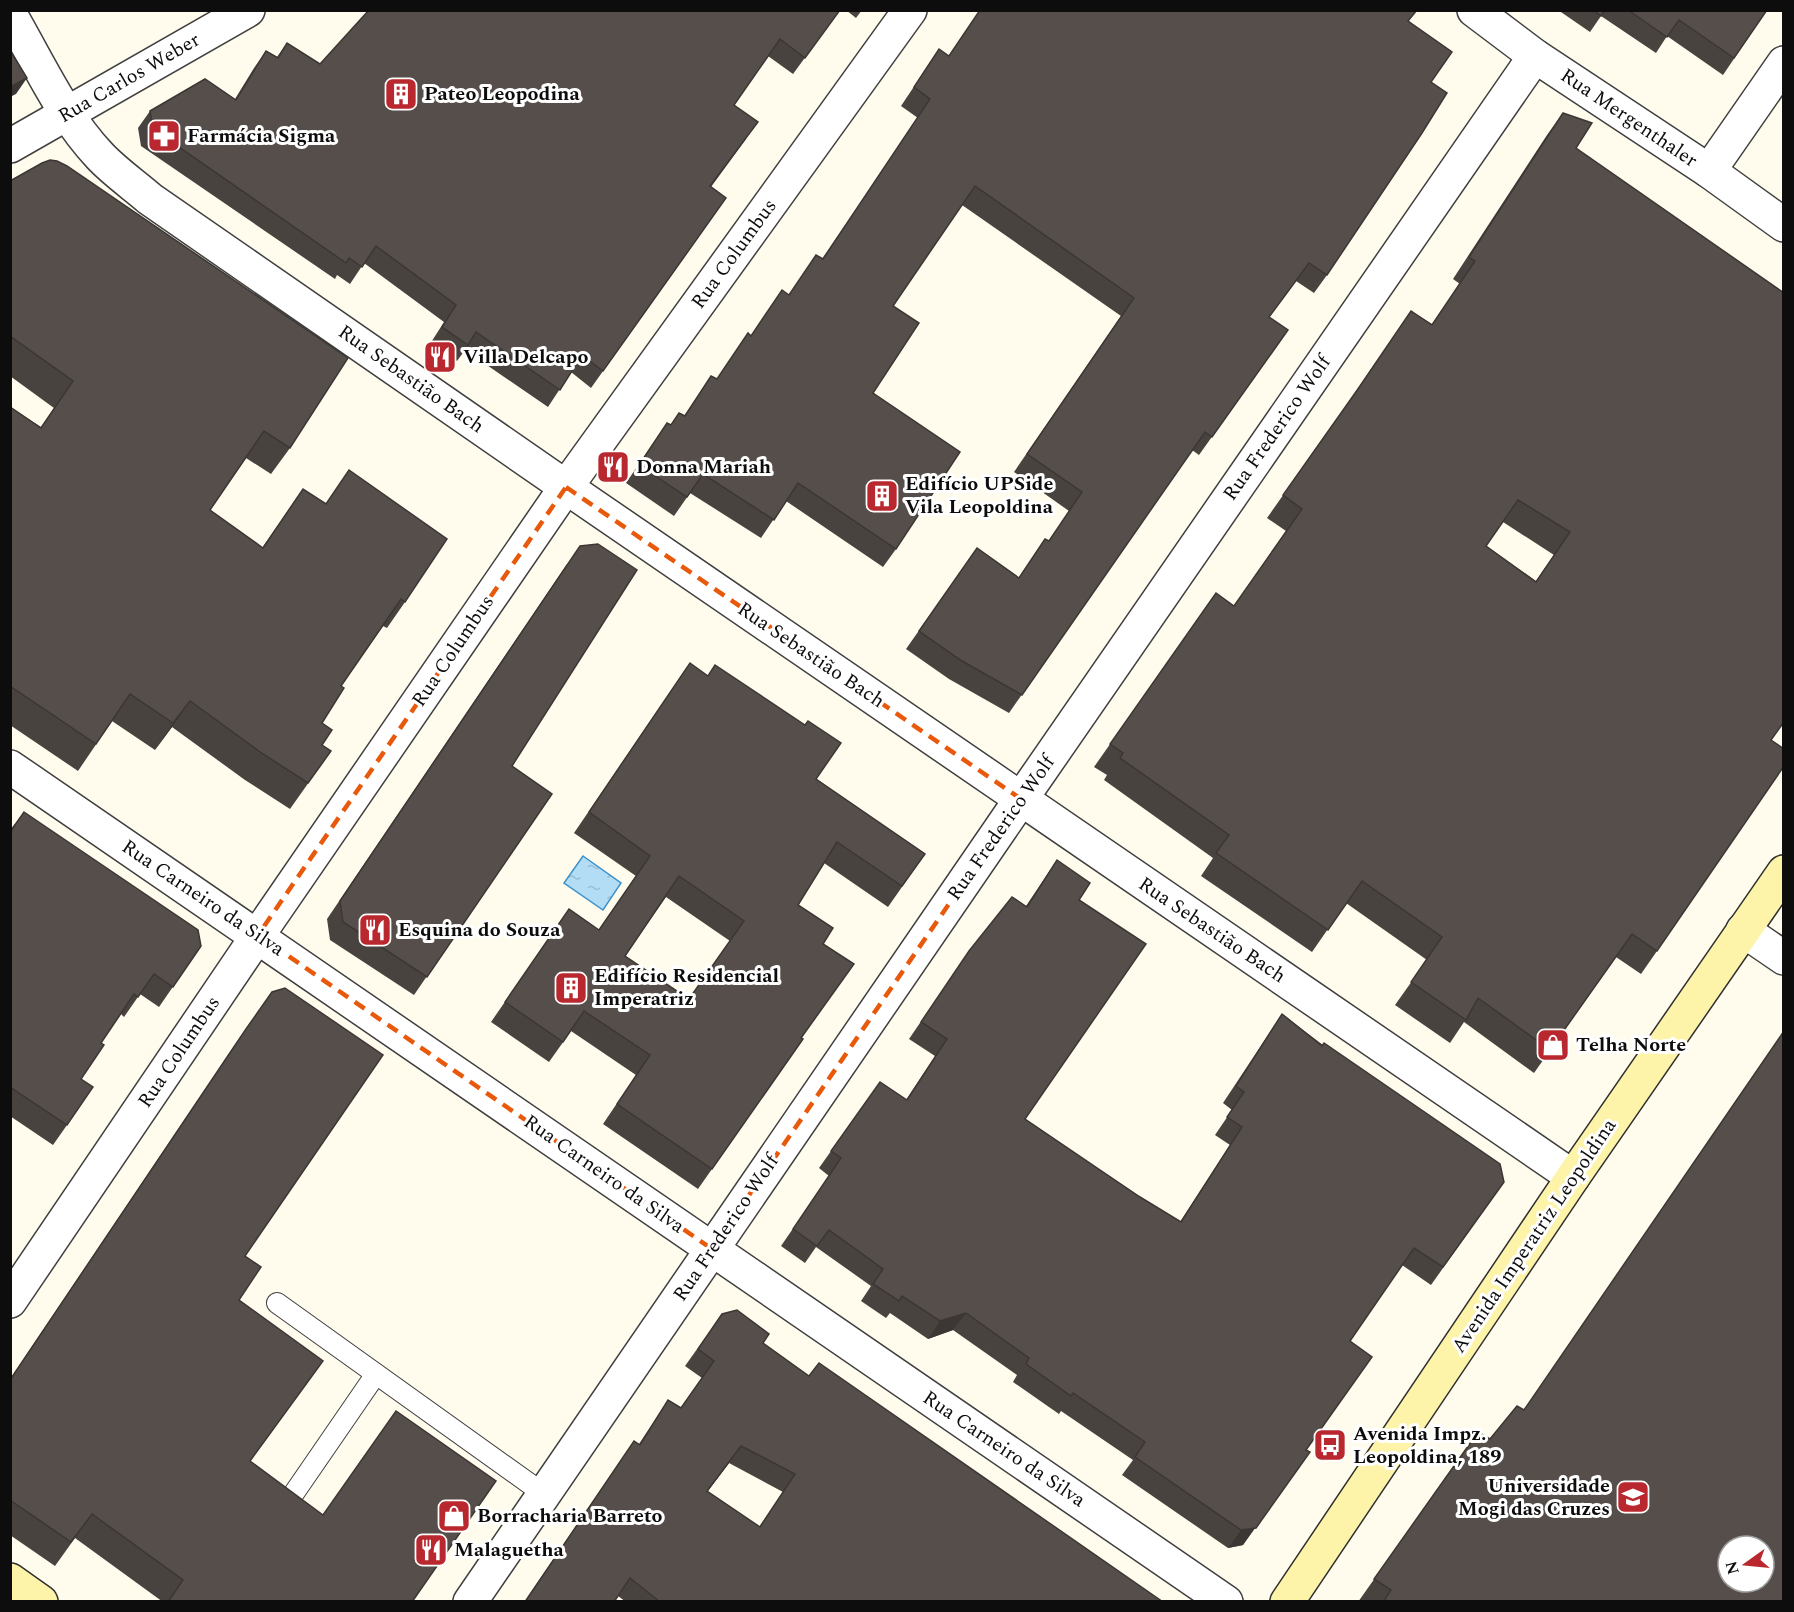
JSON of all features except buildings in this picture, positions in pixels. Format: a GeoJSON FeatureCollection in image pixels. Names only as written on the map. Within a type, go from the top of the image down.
{"type":"FeatureCollection","features":[{"type":"Feature","properties":{"kind":"main road","name":"Avenida Imperatriz Leopoldina"},"geometry":{"type":"LineString","coordinates":[[1287,1602],[1573,1178],[1784,872]]}},
{"type":"Feature","properties":{"kind":"main road"},"geometry":{"type":"LineString","coordinates":[[10,1580],[41,1602]]}},
{"type":"Feature","properties":{"kind":"street","name":"Rua Carlos Weber"},"geometry":{"type":"LineString","coordinates":[[10,146],[248,10]]}},
{"type":"Feature","properties":{"kind":"street","name":"Rua Columbus"},"geometry":{"type":"LineString","coordinates":[[10,1302],[258,935],[566,487],[909,10]]}},
{"type":"Feature","properties":{"kind":"street","name":"Rua Mergenthaler"},"geometry":{"type":"LineString","coordinates":[[1476,11],[1535,56],[1710,171],[1784,225]]}},
{"type":"Feature","properties":{"kind":"street","name":"Rua Sebastião Bach"},"geometry":{"type":"LineString","coordinates":[[10,14],[67,112],[101,157],[150,199],[1573,1178]]}},
{"type":"Feature","properties":{"kind":"street","name":"Rua Frederico Wolf"},"geometry":{"type":"LineString","coordinates":[[470,1602],[1535,56]]}},
{"type":"Feature","properties":{"kind":"street"},"geometry":{"type":"LineString","coordinates":[[1710,171],[1784,63]]}},
{"type":"Feature","properties":{"kind":"street","name":"Rua Carneiro da Silva"},"geometry":{"type":"LineString","coordinates":[[10,767],[258,935],[1226,1602]]}},
{"type":"Feature","properties":{"kind":"street"},"geometry":{"type":"LineString","coordinates":[[1743,930],[1784,958]]}},
{"type":"Feature","properties":{"kind":"lane"},"geometry":{"type":"LineString","coordinates":[[277,1303],[544,1494]]}},
{"type":"Feature","properties":{"kind":"lane"},"geometry":{"type":"LineString","coordinates":[[290,1499],[376,1374]]}},
{"type":"Feature","properties":{"kind":"highlighted area"},"geometry":{"type":"Polygon","coordinates":[[[566,487],[1021,799],[712,1249],[258,935],[566,487]]]}},
{"type":"Feature","properties":{"kind":"water"},"geometry":{"type":"Polygon","coordinates":[[[583,856],[621,883],[603,910],[564,883],[583,856]]]}},
{"type":"Feature","properties":{"kind":"place","name":"Pateo Leopodina"},"geometry":{"type":"Point","coordinates":[401,94]}},
{"type":"Feature","properties":{"kind":"place","name":"Farmácia Sigma"},"geometry":{"type":"Point","coordinates":[164,136]}},
{"type":"Feature","properties":{"kind":"place","name":"Villa Delcapo"},"geometry":{"type":"Point","coordinates":[440,357]}},
{"type":"Feature","properties":{"kind":"place","name":"Donna Mariah"},"geometry":{"type":"Point","coordinates":[613,467]}},
{"type":"Feature","properties":{"kind":"place","name":"Edifício UPSide Vila Leopoldina"},"geometry":{"type":"Point","coordinates":[882,496]}},
{"type":"Feature","properties":{"kind":"place","name":"Esquina do Souza"},"geometry":{"type":"Point","coordinates":[375,930]}},
{"type":"Feature","properties":{"kind":"place","name":"Edifício Residencial Imperatriz"},"geometry":{"type":"Point","coordinates":[571,988]}},
{"type":"Feature","properties":{"kind":"place","name":"Telha Norte"},"geometry":{"type":"Point","coordinates":[1553,1045]}},
{"type":"Feature","properties":{"kind":"place","name":"Avenida Impz. Leopoldina, 189"},"geometry":{"type":"Point","coordinates":[1330,1445]}},
{"type":"Feature","properties":{"kind":"place","name":"Universidade Mogi das Cruzes"},"geometry":{"type":"Point","coordinates":[1633,1497]}},
{"type":"Feature","properties":{"kind":"place","name":"Borracharia Barreto"},"geometry":{"type":"Point","coordinates":[454,1516]}},
{"type":"Feature","properties":{"kind":"place","name":"Malaguetha"},"geometry":{"type":"Point","coordinates":[431,1550]}}]}
